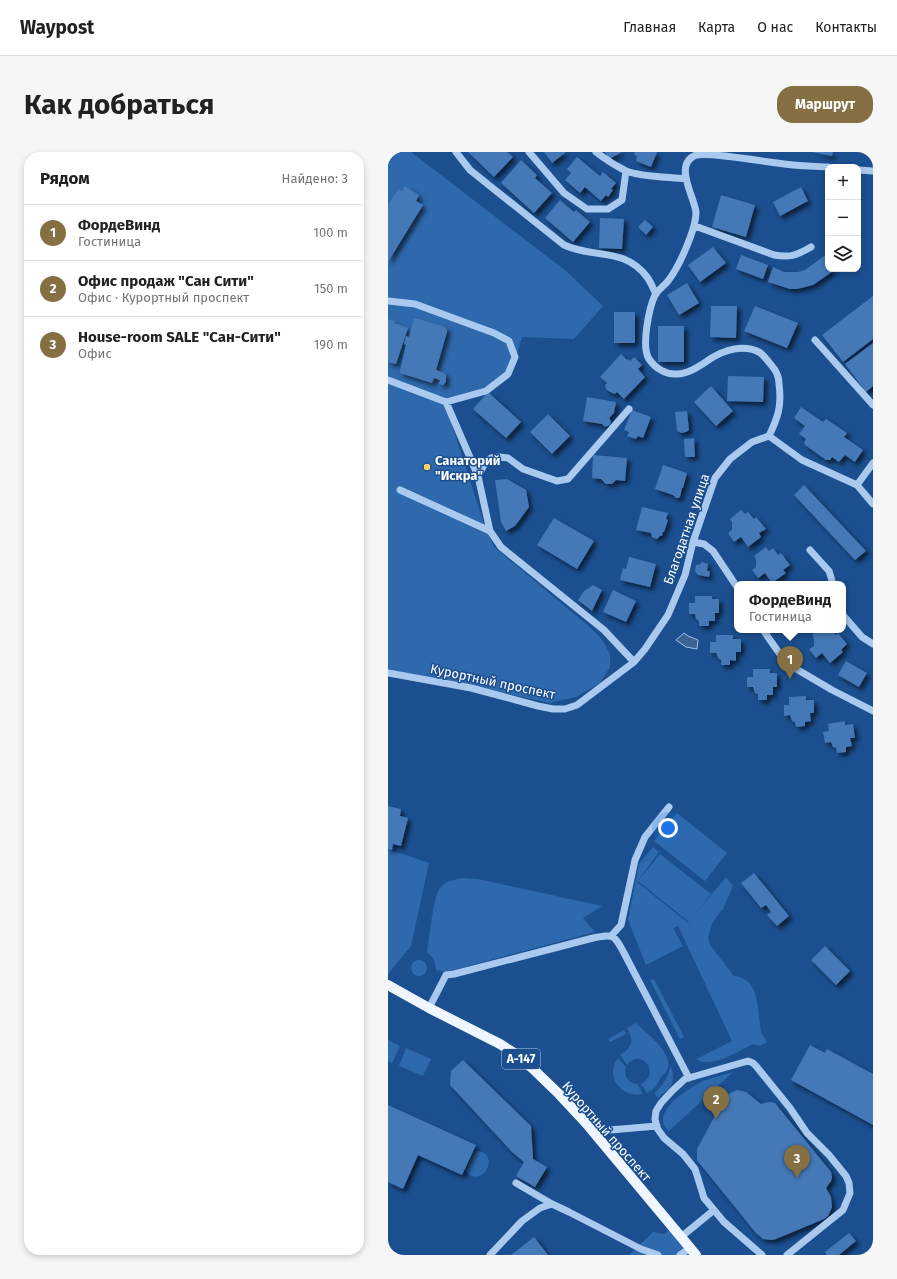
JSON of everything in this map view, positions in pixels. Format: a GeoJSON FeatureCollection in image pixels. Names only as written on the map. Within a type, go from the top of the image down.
{"type":"FeatureCollection","features":[{"type":"Feature","properties":{"kind":"main road","name":"Курортный проспект"},"geometry":{"type":"LineString","coordinates":[[388,986],[500,1044],[514,1053],[559,1094],[594,1133],[693,1252]]}},
{"type":"Feature","properties":{"kind":"street"},"geometry":{"type":"LineString","coordinates":[[456,152],[470,170],[564,245],[574,250],[624,258],[633,263],[648,278],[656,294]]}},
{"type":"Feature","properties":{"kind":"street"},"geometry":{"type":"LineString","coordinates":[[529,152],[564,194],[587,209],[608,208],[622,200],[626,171]]}},
{"type":"Feature","properties":{"kind":"street"},"geometry":{"type":"LineString","coordinates":[[596,152],[626,171],[639,174],[686,179]]}},
{"type":"Feature","properties":{"kind":"street"},"geometry":{"type":"LineString","coordinates":[[825,167],[778,163],[708,154],[696,154],[690,158],[686,163],[685,171],[686,179],[695,205],[695,226],[681,260],[668,282],[656,294],[647,324],[645,345],[648,358],[659,370],[677,374],[696,369],[714,357],[733,349],[747,348],[760,353],[778,374],[781,398],[778,416],[769,436],[802,460],[857,485],[873,504]]}},
{"type":"Feature","properties":{"kind":"street"},"geometry":{"type":"LineString","coordinates":[[861,170],[873,171]]}},
{"type":"Feature","properties":{"kind":"street"},"geometry":{"type":"LineString","coordinates":[[695,226],[774,255],[786,257],[797,254],[811,247]]}},
{"type":"Feature","properties":{"kind":"street"},"geometry":{"type":"LineString","coordinates":[[388,301],[415,304],[494,333],[509,341],[515,357],[508,374],[486,391],[446,402],[388,380]]}},
{"type":"Feature","properties":{"kind":"street"},"geometry":{"type":"LineString","coordinates":[[815,340],[873,405]]}},
{"type":"Feature","properties":{"kind":"street"},"geometry":{"type":"LineString","coordinates":[[446,402],[478,476],[490,531],[501,547],[604,630],[634,662]]}},
{"type":"Feature","properties":{"kind":"street"},"geometry":{"type":"LineString","coordinates":[[478,476],[484,463],[491,458],[499,457],[508,458],[524,469],[557,481],[568,479],[629,409]]}},
{"type":"Feature","properties":{"kind":"street","name":"Благодатная улица"},"geometry":{"type":"LineString","coordinates":[[645,649],[668,615],[685,575],[693,542],[715,478],[730,458],[752,442],[769,436]]}},
{"type":"Feature","properties":{"kind":"street"},"geometry":{"type":"LineString","coordinates":[[857,485],[873,462]]}},
{"type":"Feature","properties":{"kind":"street"},"geometry":{"type":"LineString","coordinates":[[400,490],[490,531]]}},
{"type":"Feature","properties":{"kind":"street"},"geometry":{"type":"LineString","coordinates":[[693,542],[704,544],[713,550],[734,582]]}},
{"type":"Feature","properties":{"kind":"street"},"geometry":{"type":"LineString","coordinates":[[810,550],[829,571],[832,581]]}},
{"type":"Feature","properties":{"kind":"street"},"geometry":{"type":"LineString","coordinates":[[846,618],[862,636],[873,644]]}},
{"type":"Feature","properties":{"kind":"street"},"geometry":{"type":"LineString","coordinates":[[765,633],[782,657],[793,667],[832,690],[873,711]]}},
{"type":"Feature","properties":{"kind":"street","name":"Курортный проспект"},"geometry":{"type":"LineString","coordinates":[[388,673],[471,688],[538,706],[553,709],[565,709],[577,705],[634,662],[645,649]]}},
{"type":"Feature","properties":{"kind":"street"},"geometry":{"type":"LineString","coordinates":[[611,936],[621,925],[635,860],[645,838],[669,807]]}},
{"type":"Feature","properties":{"kind":"street"},"geometry":{"type":"LineString","coordinates":[[429,1008],[446,975],[593,938],[611,936],[616,939],[624,953],[689,1078]]}},
{"type":"Feature","properties":{"kind":"street"},"geometry":{"type":"LineString","coordinates":[[762,1255],[724,1222],[704,1198],[695,1169],[683,1154],[664,1138],[655,1119],[656,1111],[661,1103],[685,1079],[743,1062],[753,1062],[790,1108],[807,1133],[829,1154],[846,1176],[849,1183],[850,1193],[843,1210],[787,1255]]}},
{"type":"Feature","properties":{"kind":"street"},"geometry":{"type":"LineString","coordinates":[[594,1133],[657,1126]]}},
{"type":"Feature","properties":{"kind":"street"},"geometry":{"type":"LineString","coordinates":[[520,1183],[552,1204],[641,1249],[658,1255]]}},
{"type":"Feature","properties":{"kind":"street"},"geometry":{"type":"LineString","coordinates":[[490,1255],[522,1221],[540,1208],[552,1204]]}},
{"type":"Feature","properties":{"kind":"street"},"geometry":{"type":"LineString","coordinates":[[681,1237],[714,1210]]}},
{"type":"Feature","properties":{"kind":"street","name":"Курортный проспект"},"geometry":{"type":"LineString","coordinates":[[680,1255],[693,1252]]}},
{"type":"Feature","properties":{"kind":"shaded area","name":"Санаторий \"Искра\""},"geometry":{"type":"Polygon","coordinates":[[[388,152],[411,152],[566,271],[603,306],[574,339],[522,337],[511,375],[488,391],[445,403],[486,530],[494,547],[591,628],[603,641],[610,654],[610,667],[600,683],[576,697],[550,703],[471,686],[388,672],[388,152]]]}},
{"type":"Feature","properties":{"kind":"shaded area"},"geometry":{"type":"Polygon","coordinates":[[[684,633],[698,640],[697,649],[686,647],[676,640],[684,633]]]}},
{"type":"Feature","properties":{"kind":"shaded area"},"geometry":{"type":"Polygon","coordinates":[[[677,813],[727,853],[705,881],[654,841],[677,813]]]}},
{"type":"Feature","properties":{"kind":"shaded area"},"geometry":{"type":"Polygon","coordinates":[[[653,847],[659,852],[637,882],[688,923],[726,877],[733,886],[723,909],[712,924],[708,937],[710,945],[734,976],[743,978],[753,989],[758,1006],[761,1031],[767,1042],[760,1046],[753,1044],[717,1061],[702,1062],[696,1059],[732,1041],[678,926],[673,928],[683,946],[646,965],[628,920],[639,864],[653,847]]]}},
{"type":"Feature","properties":{"kind":"shaded area"},"geometry":{"type":"Polygon","coordinates":[[[388,850],[429,863],[411,946],[388,974],[388,850]]]}},
{"type":"Feature","properties":{"kind":"shaded area"},"geometry":{"type":"Polygon","coordinates":[[[660,854],[711,894],[689,922],[638,881],[660,854]]]}},
{"type":"Feature","properties":{"kind":"shaded area"},"geometry":{"type":"Polygon","coordinates":[[[462,878],[478,879],[602,906],[583,918],[595,932],[446,972],[436,970],[434,960],[427,953],[435,900],[440,888],[444,884],[462,878]]]}},
{"type":"Feature","properties":{"kind":"shaded area"},"geometry":{"type":"Polygon","coordinates":[[[419,960],[425,962],[427,968],[425,974],[419,976],[413,974],[411,968],[413,962],[419,960]]]}},
{"type":"Feature","properties":{"kind":"shaded area"},"geometry":{"type":"Polygon","coordinates":[[[654,979],[684,1037],[680,1039],[650,980],[654,979]]]}},
{"type":"Feature","properties":{"kind":"shaded area"},"geometry":{"type":"Polygon","coordinates":[[[636,1023],[653,1038],[667,1057],[667,1071],[661,1077],[654,1089],[647,1093],[641,1084],[650,1074],[647,1064],[643,1060],[638,1059],[632,1060],[627,1065],[620,1055],[630,1046],[631,1043],[631,1037],[627,1028],[636,1023]]]}},
{"type":"Feature","properties":{"kind":"shaded area"},"geometry":{"type":"Polygon","coordinates":[[[624,1030],[626,1034],[610,1042],[608,1039],[624,1030]]]}},
{"type":"Feature","properties":{"kind":"shaded area"},"geometry":{"type":"Polygon","coordinates":[[[388,1040],[400,1046],[392,1063],[388,1061],[388,1040]]]}},
{"type":"Feature","properties":{"kind":"shaded area"},"geometry":{"type":"Polygon","coordinates":[[[406,1048],[431,1059],[423,1076],[399,1066],[406,1048]]]}},
{"type":"Feature","properties":{"kind":"shaded area"},"geometry":{"type":"Polygon","coordinates":[[[618,1058],[626,1067],[625,1073],[629,1081],[637,1084],[643,1094],[635,1095],[628,1093],[617,1085],[613,1072],[614,1065],[618,1058]]]}},
{"type":"Feature","properties":{"kind":"shaded area"},"geometry":{"type":"Polygon","coordinates":[[[671,1066],[673,1082],[658,1098],[654,1093],[660,1088],[671,1066]]]}},
{"type":"Feature","properties":{"kind":"shaded area"},"geometry":{"type":"Polygon","coordinates":[[[733,1072],[669,1131],[664,1124],[663,1117],[673,1102],[689,1089],[703,1081],[733,1072]]]}},
{"type":"Feature","properties":{"kind":"shaded area"},"geometry":{"type":"Polygon","coordinates":[[[474,1151],[483,1152],[488,1157],[489,1163],[487,1169],[478,1177],[471,1176],[465,1170],[474,1151]]]}},
{"type":"Feature","properties":{"kind":"shaded area"},"geometry":{"type":"Polygon","coordinates":[[[672,1228],[694,1255],[629,1255],[653,1232],[664,1234],[672,1228]]]}},
{"type":"Feature","properties":{"kind":"building"},"geometry":{"type":"Polygon","coordinates":[[[468,152],[507,152],[513,157],[494,177],[468,152]]]}},
{"type":"Feature","properties":{"kind":"building"},"geometry":{"type":"Polygon","coordinates":[[[544,152],[566,152],[552,163],[544,152]]]}},
{"type":"Feature","properties":{"kind":"building"},"geometry":{"type":"Polygon","coordinates":[[[605,152],[622,152],[609,159],[605,152]]]}},
{"type":"Feature","properties":{"kind":"building"},"geometry":{"type":"Polygon","coordinates":[[[635,152],[657,152],[651,167],[636,161],[637,156],[634,155],[635,152]]]}},
{"type":"Feature","properties":{"kind":"building"},"geometry":{"type":"Polygon","coordinates":[[[812,152],[833,152],[832,156],[812,152]]]}},
{"type":"Feature","properties":{"kind":"building"},"geometry":{"type":"Polygon","coordinates":[[[577,157],[600,176],[603,172],[616,183],[611,189],[613,190],[608,197],[606,195],[601,201],[585,187],[580,193],[565,180],[571,173],[567,169],[577,157]]]}},
{"type":"Feature","properties":{"kind":"building"},"geometry":{"type":"Polygon","coordinates":[[[521,160],[537,175],[535,178],[552,193],[534,213],[501,183],[521,160]]]}},
{"type":"Feature","properties":{"kind":"building"},"geometry":{"type":"Polygon","coordinates":[[[405,186],[419,195],[416,201],[423,205],[388,262],[388,205],[398,189],[402,191],[405,186]]]}},
{"type":"Feature","properties":{"kind":"building"},"geometry":{"type":"Polygon","coordinates":[[[801,187],[808,201],[780,216],[773,202],[801,187]]]}},
{"type":"Feature","properties":{"kind":"building"},"geometry":{"type":"Polygon","coordinates":[[[721,195],[755,205],[746,237],[712,227],[721,195]]]}},
{"type":"Feature","properties":{"kind":"building"},"geometry":{"type":"Polygon","coordinates":[[[560,200],[574,212],[576,210],[590,222],[573,242],[545,218],[560,200]]]}},
{"type":"Feature","properties":{"kind":"building"},"geometry":{"type":"Polygon","coordinates":[[[600,218],[624,219],[622,249],[599,248],[600,218]]]}},
{"type":"Feature","properties":{"kind":"building"},"geometry":{"type":"Polygon","coordinates":[[[645,220],[653,227],[646,235],[638,227],[645,220]]]}},
{"type":"Feature","properties":{"kind":"building"},"geometry":{"type":"Polygon","coordinates":[[[713,247],[726,263],[700,282],[688,265],[713,247]]]}},
{"type":"Feature","properties":{"kind":"building"},"geometry":{"type":"Polygon","coordinates":[[[741,255],[768,265],[763,279],[736,269],[741,255]]]}},
{"type":"Feature","properties":{"kind":"building"},"geometry":{"type":"Polygon","coordinates":[[[825,255],[825,272],[832,272],[813,285],[797,289],[790,289],[768,282],[773,267],[784,272],[798,272],[805,270],[825,255]]]}},
{"type":"Feature","properties":{"kind":"building"},"geometry":{"type":"Polygon","coordinates":[[[687,283],[699,303],[679,315],[667,295],[687,283]]]}},
{"type":"Feature","properties":{"kind":"building"},"geometry":{"type":"Polygon","coordinates":[[[873,296],[873,339],[843,362],[822,335],[873,296]]]}},
{"type":"Feature","properties":{"kind":"building"},"geometry":{"type":"Polygon","coordinates":[[[711,306],[737,306],[736,338],[710,337],[711,306]]]}},
{"type":"Feature","properties":{"kind":"building"},"geometry":{"type":"Polygon","coordinates":[[[755,306],[798,323],[787,348],[744,331],[755,306]]]}},
{"type":"Feature","properties":{"kind":"building"},"geometry":{"type":"Polygon","coordinates":[[[614,312],[635,312],[635,343],[614,343],[614,312]]]}},
{"type":"Feature","properties":{"kind":"building"},"geometry":{"type":"Polygon","coordinates":[[[388,319],[408,328],[396,364],[388,362],[388,319]]]}},
{"type":"Feature","properties":{"kind":"building"},"geometry":{"type":"Polygon","coordinates":[[[414,319],[443,326],[447,329],[436,370],[446,375],[446,382],[443,385],[439,384],[440,380],[434,378],[432,383],[400,373],[406,345],[404,344],[406,336],[409,337],[414,319]]]}},
{"type":"Feature","properties":{"kind":"building"},"geometry":{"type":"Polygon","coordinates":[[[658,326],[684,326],[684,362],[658,362],[658,326]]]}},
{"type":"Feature","properties":{"kind":"building"},"geometry":{"type":"Polygon","coordinates":[[[873,343],[873,386],[866,392],[845,364],[873,343]]]}},
{"type":"Feature","properties":{"kind":"building"},"geometry":{"type":"Polygon","coordinates":[[[621,354],[630,361],[634,357],[642,365],[638,369],[645,377],[624,399],[617,392],[615,394],[606,389],[605,385],[607,383],[600,377],[621,354]]]}},
{"type":"Feature","properties":{"kind":"building"},"geometry":{"type":"Polygon","coordinates":[[[728,376],[764,377],[763,402],[727,401],[728,376]]]}},
{"type":"Feature","properties":{"kind":"building"},"geometry":{"type":"Polygon","coordinates":[[[711,386],[733,411],[716,426],[694,402],[711,386]]]}},
{"type":"Feature","properties":{"kind":"building"},"geometry":{"type":"Polygon","coordinates":[[[488,392],[521,422],[506,438],[473,409],[488,392]]]}},
{"type":"Feature","properties":{"kind":"building"},"geometry":{"type":"Polygon","coordinates":[[[587,397],[616,402],[614,413],[609,418],[611,421],[610,425],[605,427],[602,424],[583,421],[587,397]]]}},
{"type":"Feature","properties":{"kind":"building"},"geometry":{"type":"Polygon","coordinates":[[[801,407],[823,422],[826,419],[847,433],[844,437],[863,450],[855,462],[845,455],[839,462],[832,457],[830,460],[826,460],[805,445],[804,442],[806,439],[799,434],[805,426],[794,418],[801,407]]]}},
{"type":"Feature","properties":{"kind":"building"},"geometry":{"type":"Polygon","coordinates":[[[632,410],[651,417],[643,438],[638,436],[636,439],[627,436],[629,432],[624,430],[632,410]]]}},
{"type":"Feature","properties":{"kind":"building"},"geometry":{"type":"Polygon","coordinates":[[[687,411],[689,430],[681,433],[677,431],[675,412],[687,411]]]}},
{"type":"Feature","properties":{"kind":"building"},"geometry":{"type":"Polygon","coordinates":[[[548,414],[570,436],[552,454],[530,432],[548,414]]]}},
{"type":"Feature","properties":{"kind":"building"},"geometry":{"type":"Polygon","coordinates":[[[694,438],[695,457],[685,457],[684,439],[694,438]]]}},
{"type":"Feature","properties":{"kind":"building"},"geometry":{"type":"Polygon","coordinates":[[[593,455],[627,458],[625,481],[616,480],[612,484],[606,484],[601,479],[592,478],[593,455]]]}},
{"type":"Feature","properties":{"kind":"building"},"geometry":{"type":"Polygon","coordinates":[[[663,465],[687,473],[680,497],[678,498],[655,489],[663,465]]]}},
{"type":"Feature","properties":{"kind":"building"},"geometry":{"type":"Polygon","coordinates":[[[507,479],[526,490],[529,507],[515,526],[506,531],[501,522],[495,480],[507,479]]]}},
{"type":"Feature","properties":{"kind":"building"},"geometry":{"type":"Polygon","coordinates":[[[804,485],[866,551],[855,560],[794,495],[804,485]]]}},
{"type":"Feature","properties":{"kind":"building"},"geometry":{"type":"Polygon","coordinates":[[[642,507],[668,513],[666,519],[668,520],[664,532],[662,536],[657,539],[652,537],[651,533],[636,530],[642,507]]]}},
{"type":"Feature","properties":{"kind":"building"},"geometry":{"type":"Polygon","coordinates":[[[741,510],[745,514],[748,512],[754,519],[756,517],[766,529],[759,533],[761,537],[748,547],[741,537],[734,542],[728,533],[732,530],[732,522],[730,519],[741,510]]]}},
{"type":"Feature","properties":{"kind":"building"},"geometry":{"type":"Polygon","coordinates":[[[554,518],[594,541],[577,569],[537,545],[554,518]]]}},
{"type":"Feature","properties":{"kind":"building"},"geometry":{"type":"Polygon","coordinates":[[[766,547],[769,551],[773,548],[778,555],[781,553],[790,565],[783,570],[786,573],[775,581],[771,581],[765,573],[758,578],[752,570],[756,567],[756,559],[754,556],[766,547]]]}},
{"type":"Feature","properties":{"kind":"building"},"geometry":{"type":"Polygon","coordinates":[[[629,557],[656,564],[650,587],[620,580],[623,568],[626,569],[629,557]]]}},
{"type":"Feature","properties":{"kind":"building"},"geometry":{"type":"Polygon","coordinates":[[[701,562],[708,564],[707,571],[710,571],[709,577],[698,575],[695,571],[696,565],[701,564],[701,562]]]}},
{"type":"Feature","properties":{"kind":"building"},"geometry":{"type":"Polygon","coordinates":[[[593,585],[602,590],[592,611],[578,600],[584,591],[593,585]]]}},
{"type":"Feature","properties":{"kind":"building"},"geometry":{"type":"Polygon","coordinates":[[[613,590],[636,601],[626,622],[603,612],[613,590]]]}},
{"type":"Feature","properties":{"kind":"building"},"geometry":{"type":"Polygon","coordinates":[[[695,596],[712,596],[712,599],[719,599],[719,613],[715,613],[715,621],[709,621],[709,626],[699,626],[699,621],[696,619],[695,614],[689,614],[689,603],[695,603],[695,596]]]}},
{"type":"Feature","properties":{"kind":"building"},"geometry":{"type":"Polygon","coordinates":[[[814,633],[834,633],[836,635],[838,633],[847,644],[841,650],[843,652],[830,663],[822,653],[816,658],[809,649],[814,646],[814,638],[812,635],[814,633]]]}},
{"type":"Feature","properties":{"kind":"building"},"geometry":{"type":"Polygon","coordinates":[[[716,635],[733,635],[733,639],[741,639],[741,652],[736,652],[736,661],[730,660],[730,665],[721,665],[721,660],[718,658],[716,653],[710,653],[710,642],[716,642],[716,635]]]}},
{"type":"Feature","properties":{"kind":"building"},"geometry":{"type":"Polygon","coordinates":[[[846,661],[867,673],[859,687],[838,675],[846,661]]]}},
{"type":"Feature","properties":{"kind":"building"},"geometry":{"type":"Polygon","coordinates":[[[753,669],[770,669],[770,673],[777,673],[777,687],[773,687],[773,695],[767,695],[767,700],[758,700],[758,694],[755,693],[753,687],[747,687],[747,677],[753,677],[753,669]]]}},
{"type":"Feature","properties":{"kind":"building"},"geometry":{"type":"Polygon","coordinates":[[[806,696],[806,700],[814,700],[814,713],[810,713],[811,721],[805,722],[805,726],[796,727],[795,722],[792,721],[790,715],[784,716],[784,705],[789,705],[789,697],[806,696]]]}},
{"type":"Feature","properties":{"kind":"building"},"geometry":{"type":"Polygon","coordinates":[[[845,721],[845,725],[853,724],[855,738],[850,738],[852,746],[846,747],[846,752],[837,753],[836,748],[833,747],[831,742],[825,743],[823,732],[829,731],[828,724],[845,721]]]}},
{"type":"Feature","properties":{"kind":"building"},"geometry":{"type":"Polygon","coordinates":[[[388,806],[401,809],[400,816],[408,818],[401,846],[393,844],[392,850],[388,849],[388,806]]]}},
{"type":"Feature","properties":{"kind":"building"},"geometry":{"type":"Polygon","coordinates":[[[754,873],[789,916],[777,926],[767,915],[771,912],[766,905],[761,908],[741,883],[754,873]]]}},
{"type":"Feature","properties":{"kind":"building"},"geometry":{"type":"Polygon","coordinates":[[[825,946],[850,971],[836,985],[811,960],[825,946]]]}},
{"type":"Feature","properties":{"kind":"building"},"geometry":{"type":"Polygon","coordinates":[[[810,1045],[825,1053],[827,1049],[873,1074],[873,1125],[791,1080],[810,1045]]]}},
{"type":"Feature","properties":{"kind":"building"},"geometry":{"type":"Polygon","coordinates":[[[463,1060],[531,1126],[533,1159],[547,1167],[535,1187],[516,1176],[524,1162],[512,1152],[450,1085],[451,1071],[463,1060]]]}},
{"type":"Feature","properties":{"kind":"building"},"geometry":{"type":"Polygon","coordinates":[[[737,1090],[746,1092],[761,1104],[770,1102],[775,1103],[831,1172],[831,1181],[826,1188],[831,1197],[832,1207],[828,1216],[824,1219],[776,1239],[763,1239],[756,1233],[697,1160],[697,1149],[725,1097],[737,1090]]]}},
{"type":"Feature","properties":{"kind":"building"},"geometry":{"type":"Polygon","coordinates":[[[388,1105],[476,1145],[462,1175],[418,1155],[403,1189],[388,1182],[388,1105]]]}},
{"type":"Feature","properties":{"kind":"building"},"geometry":{"type":"Polygon","coordinates":[[[849,1233],[856,1241],[839,1255],[827,1255],[825,1252],[849,1233]]]}},
{"type":"Feature","properties":{"kind":"building"},"geometry":{"type":"Polygon","coordinates":[[[534,1237],[548,1255],[511,1255],[534,1237]]]}},
{"type":"Feature","properties":{"kind":"place","name":"Санаторий \"Искра\""},"geometry":{"type":"Point","coordinates":[427,467]}},
{"type":"Feature","properties":{"kind":"place","name":"ФордеВинд"},"geometry":{"type":"Point","coordinates":[790,679]}},
{"type":"Feature","properties":{"kind":"place","name":"Офис продаж \"Сан Сити\""},"geometry":{"type":"Point","coordinates":[716,1119]}},
{"type":"Feature","properties":{"kind":"place","name":"House-room SALE \"Сан-Сити\""},"geometry":{"type":"Point","coordinates":[797,1178]}}]}
